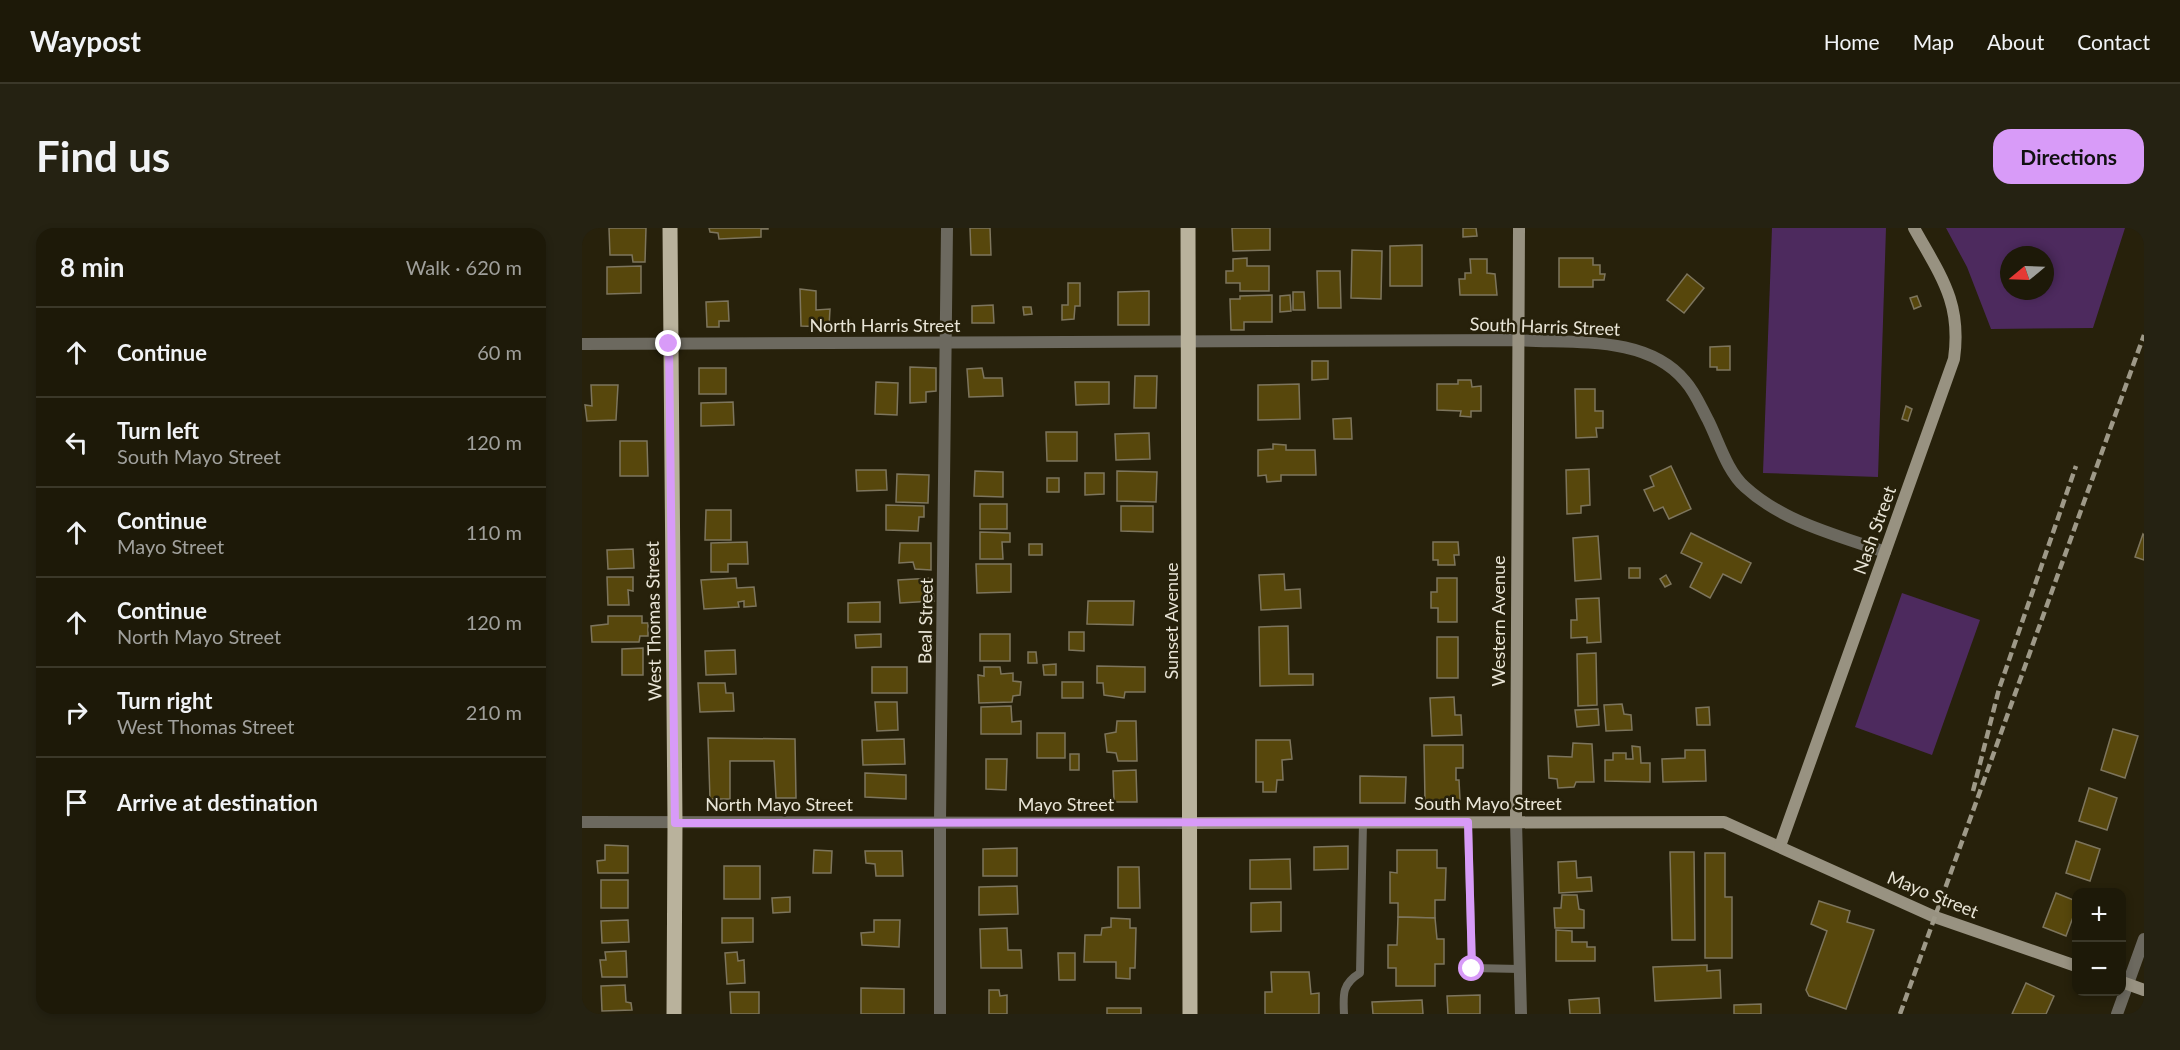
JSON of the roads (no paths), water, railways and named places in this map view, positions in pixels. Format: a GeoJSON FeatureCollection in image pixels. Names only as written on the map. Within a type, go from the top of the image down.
{"type":"FeatureCollection","features":[{"type":"Feature","properties":{"kind":"main road","name":"West Thomas Street"},"geometry":{"type":"LineString","coordinates":[[670,228],[669,344],[675,823],[674,1014]]}},
{"type":"Feature","properties":{"kind":"main road","name":"Sunset Avenue"},"geometry":{"type":"LineString","coordinates":[[1188,228],[1192,823],[1190,1014]]}},
{"type":"Feature","properties":{"kind":"street","name":"Beal Street"},"geometry":{"type":"LineString","coordinates":[[940,1014],[947,228]]}},
{"type":"Feature","properties":{"kind":"street","name":"Western Avenue"},"geometry":{"type":"LineString","coordinates":[[1519,228],[1516,821],[1521,1014]]}},
{"type":"Feature","properties":{"kind":"street","name":"Nash Street"},"geometry":{"type":"LineString","coordinates":[[1780,846],[1948,376],[1957,338],[1957,322],[1948,291],[1914,228]]}},
{"type":"Feature","properties":{"kind":"street","name":"South Harris Street"},"geometry":{"type":"LineString","coordinates":[[1188,342],[1517,340],[1625,347],[1648,353],[1684,379],[1693,391],[1728,463],[1743,486],[1762,501],[1790,517],[1885,552]]}},
{"type":"Feature","properties":{"kind":"street","name":"North Harris Street"},"geometry":{"type":"LineString","coordinates":[[582,344],[1188,342]]}},
{"type":"Feature","properties":{"kind":"street","name":"Mayo Street"},"geometry":{"type":"LineString","coordinates":[[940,821],[1192,823]]}},
{"type":"Feature","properties":{"kind":"street","name":"North Mayo Street"},"geometry":{"type":"LineString","coordinates":[[582,822],[940,821]]}},
{"type":"Feature","properties":{"kind":"street","name":"South Mayo Street"},"geometry":{"type":"LineString","coordinates":[[1192,823],[1724,822],[1780,846]]}},
{"type":"Feature","properties":{"kind":"street","name":"Mayo Street"},"geometry":{"type":"LineString","coordinates":[[1780,846],[1935,917],[2072,965]]}},
{"type":"Feature","properties":{"kind":"street"},"geometry":{"type":"LineString","coordinates":[[2126,981],[2144,939]]}},
{"type":"Feature","properties":{"kind":"street"},"geometry":{"type":"LineString","coordinates":[[2126,983],[2144,990]]}},
{"type":"Feature","properties":{"kind":"street"},"geometry":{"type":"LineString","coordinates":[[2117,1014],[2122,996]]}},
{"type":"Feature","properties":{"kind":"lane"},"geometry":{"type":"LineString","coordinates":[[1344,1014],[1343,988],[1349,980],[1360,973],[1363,822]]}},
{"type":"Feature","properties":{"kind":"lane"},"geometry":{"type":"LineString","coordinates":[[1468,822],[1472,969],[1520,969]]}},
{"type":"Feature","properties":{"kind":"railway"},"geometry":{"type":"LineString","coordinates":[[1900,1014],[2144,335]]}},
{"type":"Feature","properties":{"kind":"railway"},"geometry":{"type":"LineString","coordinates":[[1973,791],[1999,689],[2076,466]]}}]}
